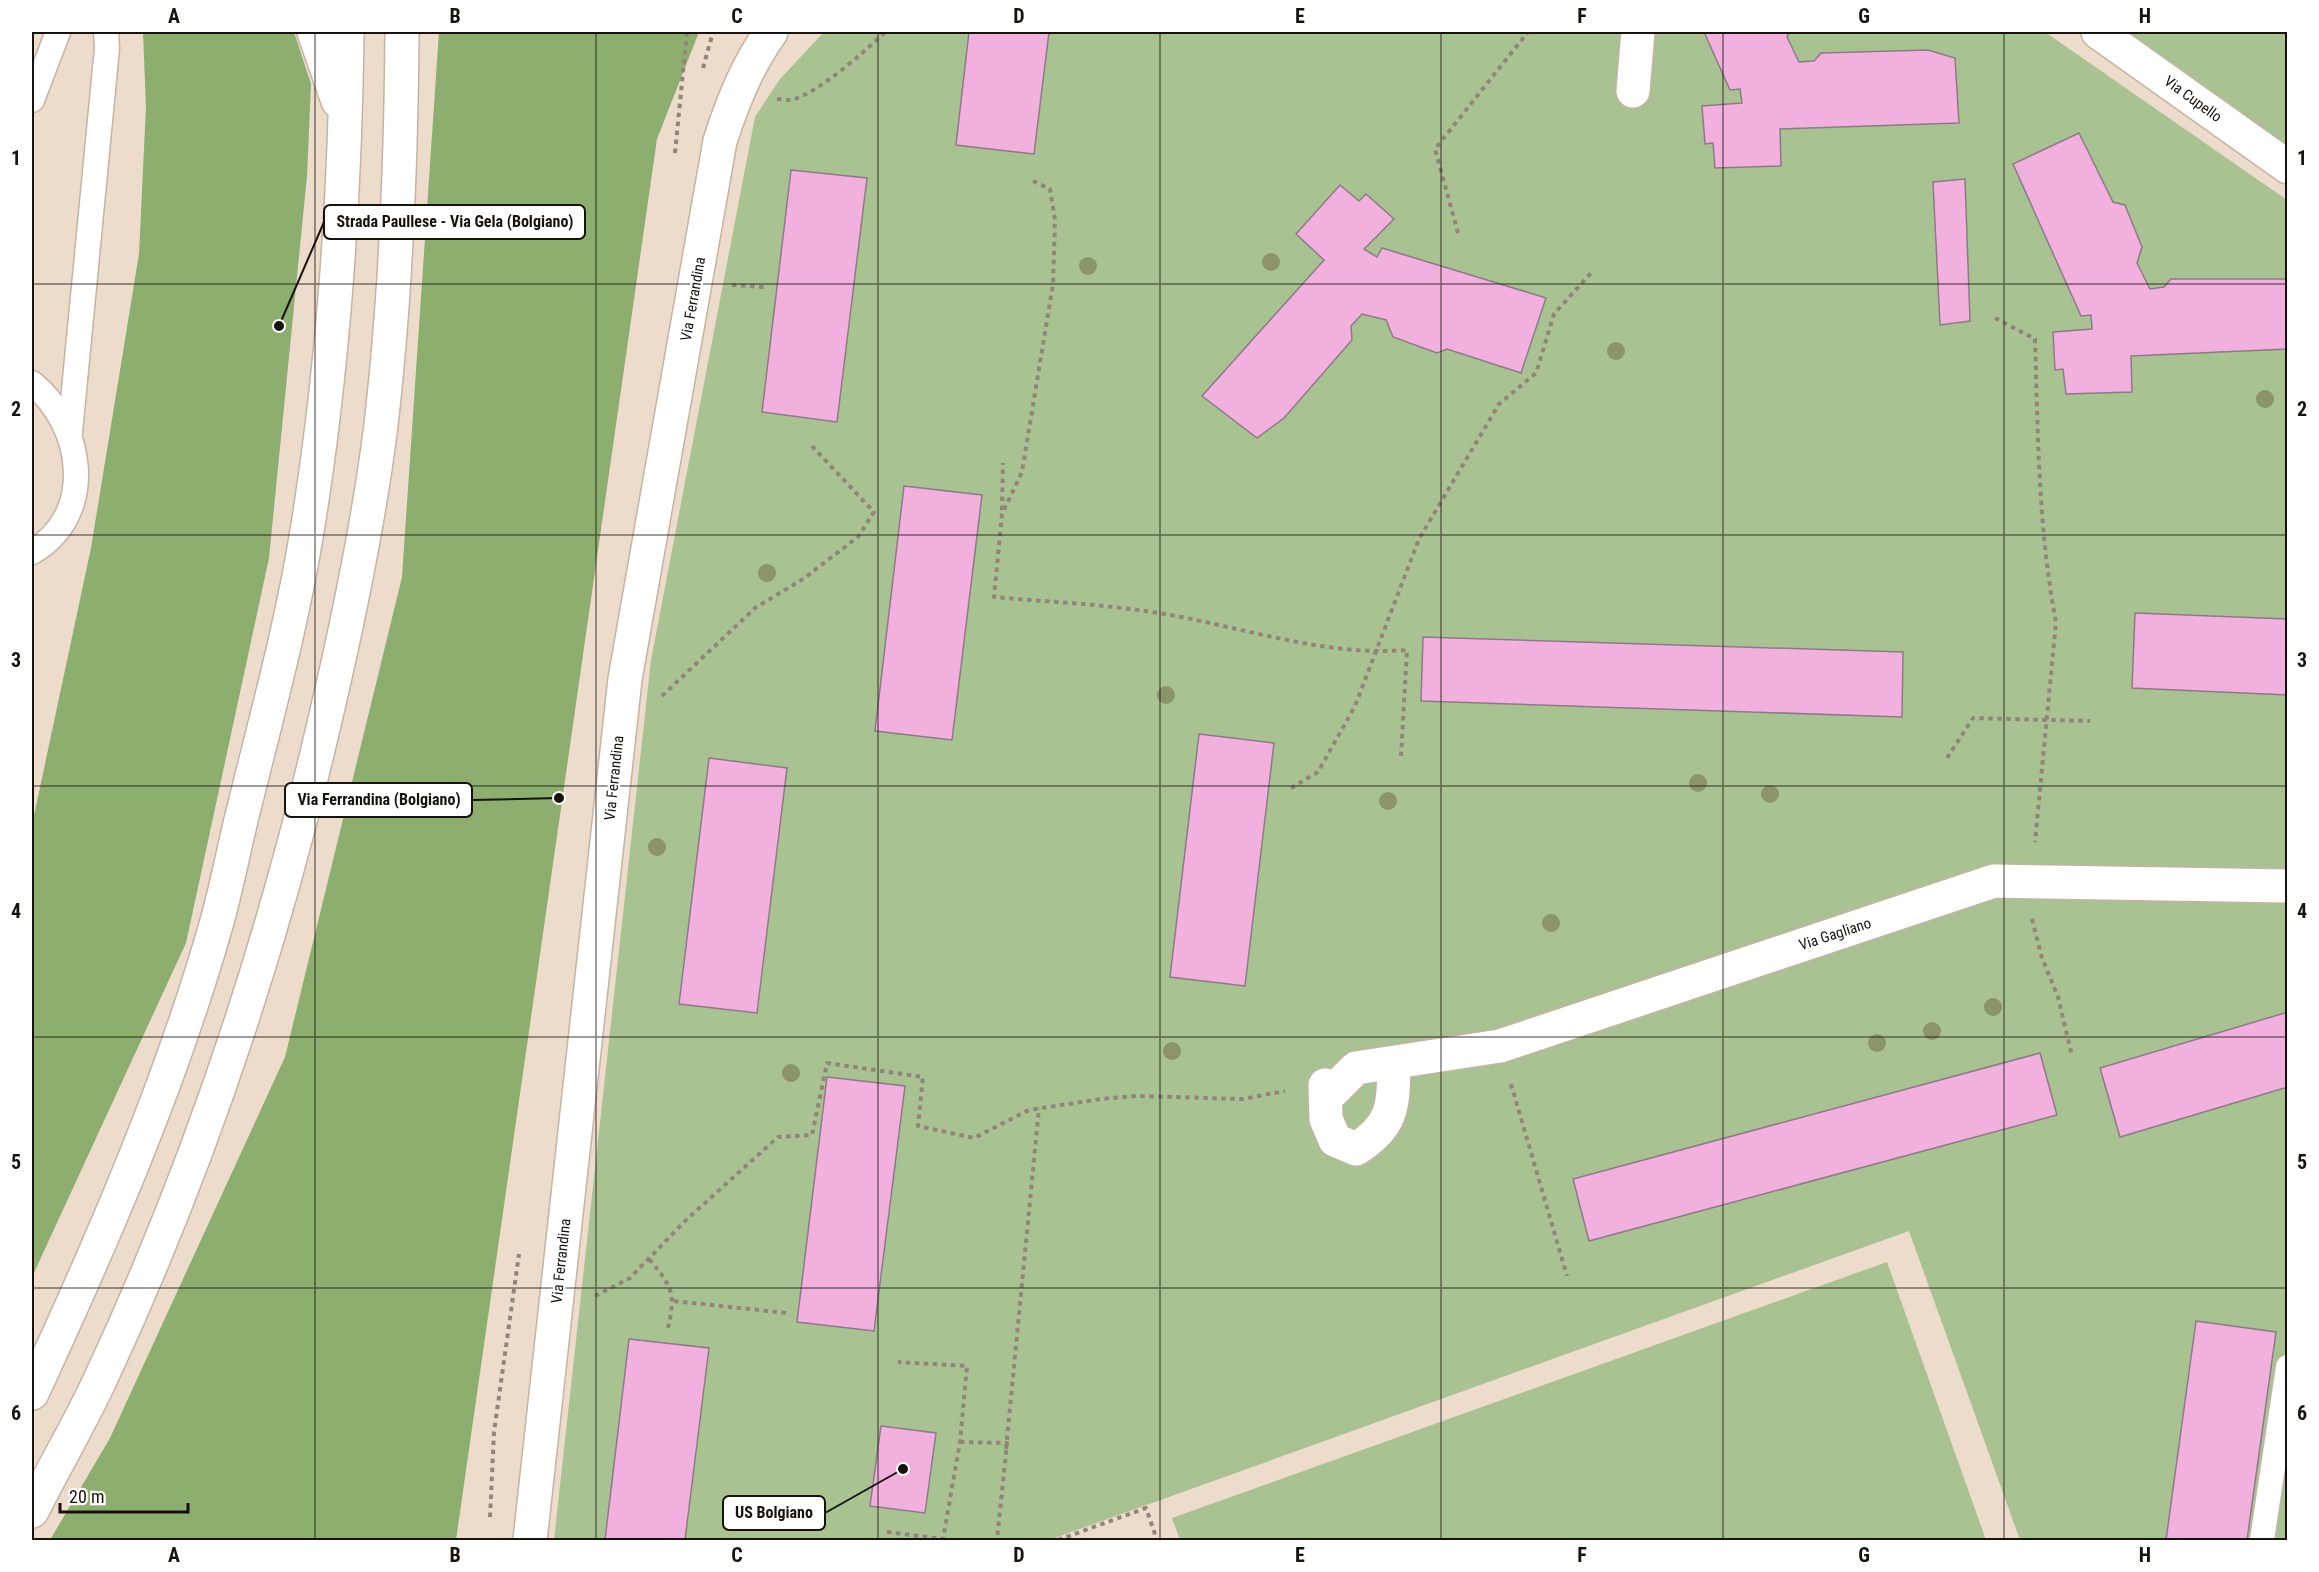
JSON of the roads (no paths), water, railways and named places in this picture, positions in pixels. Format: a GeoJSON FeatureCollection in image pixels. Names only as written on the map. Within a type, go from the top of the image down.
{"type":"FeatureCollection","features":[{"type":"Feature","properties":{"kind":"street"},"geometry":{"type":"LineString","coordinates":[[314,32],[346,125]]}},
{"type":"Feature","properties":{"kind":"street"},"geometry":{"type":"LineString","coordinates":[[32,1393],[105,1229],[168,1070],[216,925],[281,662],[308,526],[330,348],[346,125],[347,32]]}},
{"type":"Feature","properties":{"kind":"street"},"geometry":{"type":"LineString","coordinates":[[32,1510],[99,1383],[165,1230],[227,1070],[270,936],[312,780],[350,609],[379,436],[396,242],[402,32]]}},
{"type":"Feature","properties":{"kind":"street","name":"Via Ferrandina"},"geometry":{"type":"LineString","coordinates":[[530,1540],[625,679],[720,141],[736,94],[771,32]]}},
{"type":"Feature","properties":{"kind":"street"},"geometry":{"type":"LineString","coordinates":[[1634,92],[1638,32]]}},
{"type":"Feature","properties":{"kind":"street","name":"Via Cupello"},"geometry":{"type":"LineString","coordinates":[[2098,32],[2288,167]]}},
{"type":"Feature","properties":{"kind":"street","name":"Via Gagliano"},"geometry":{"type":"LineString","coordinates":[[1394,1064],[1393,1106],[1376,1136],[1356,1149],[1335,1140],[1326,1119],[1325,1085],[1332,1092],[1356,1068],[1500,1046],[1994,881],[2288,886]]}},
{"type":"Feature","properties":{"kind":"lane"},"geometry":{"type":"LineString","coordinates":[[32,100],[58,32]]}},
{"type":"Feature","properties":{"kind":"lane"},"geometry":{"type":"LineString","coordinates":[[34,553],[54,533],[66,514],[74,493],[76,462],[70,432],[107,48],[106,32]]}},
{"type":"Feature","properties":{"kind":"lane"},"geometry":{"type":"LineString","coordinates":[[32,383],[55,405],[70,432]]}},
{"type":"Feature","properties":{"kind":"lane"},"geometry":{"type":"LineString","coordinates":[[2262,1540],[2288,1367]]}},
{"type":"Feature","properties":{"kind":"place","name":"Strada Paullese - Via Gela (Bolgiano)"},"geometry":{"type":"Point","coordinates":[279,326]}},
{"type":"Feature","properties":{"kind":"place","name":"Via Ferrandina (Bolgiano)"},"geometry":{"type":"Point","coordinates":[559,798]}},
{"type":"Feature","properties":{"kind":"place","name":"US Bolgiano"},"geometry":{"type":"Point","coordinates":[903,1469]}}]}
